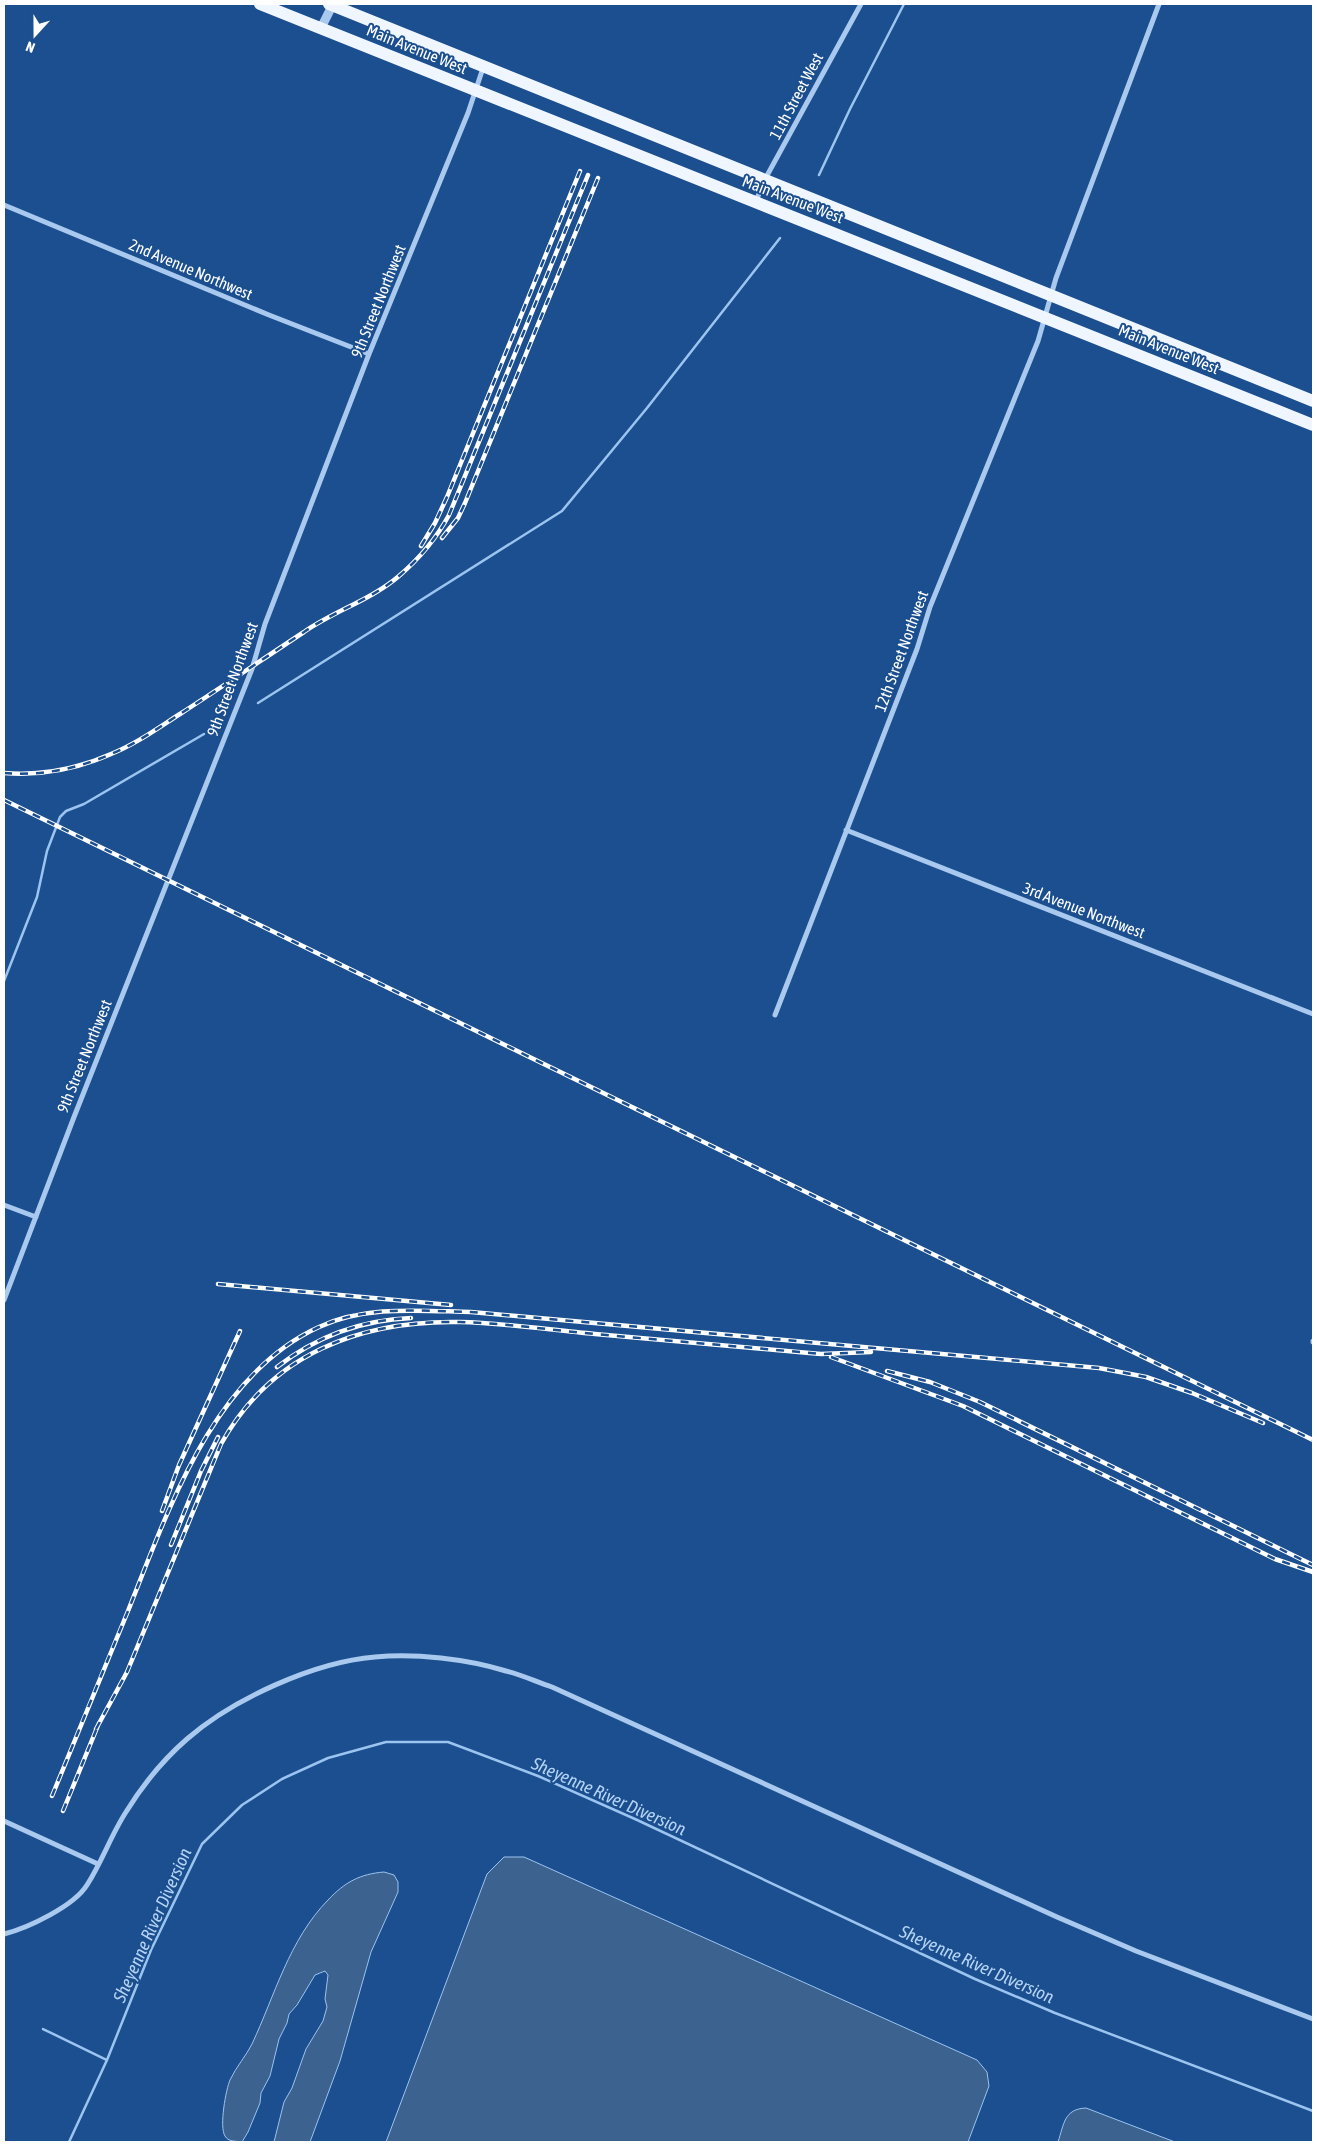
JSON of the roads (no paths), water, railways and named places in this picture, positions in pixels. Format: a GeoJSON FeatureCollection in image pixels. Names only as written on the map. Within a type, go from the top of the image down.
{"type":"FeatureCollection","features":[{"type":"Feature","properties":{"kind":"main road","name":"Main Avenue West"},"geometry":{"type":"LineString","coordinates":[[260,4],[1313,425]]}},
{"type":"Feature","properties":{"kind":"main road","name":"Main Avenue West"},"geometry":{"type":"LineString","coordinates":[[331,4],[484,68],[1313,401]]}},
{"type":"Feature","properties":{"kind":"street"},"geometry":{"type":"LineString","coordinates":[[322,28],[331,4]]}},
{"type":"Feature","properties":{"kind":"street","name":"11th Street West"},"geometry":{"type":"LineString","coordinates":[[756,202],[764,181],[861,4]]}},
{"type":"Feature","properties":{"kind":"street","name":"12th Street Northwest"},"geometry":{"type":"LineString","coordinates":[[775,1015],[917,649],[930,607],[1046,317],[1056,278],[1159,4]]}},
{"type":"Feature","properties":{"kind":"street","name":"9th Street Northwest"},"geometry":{"type":"LineString","coordinates":[[4,1300],[74,1117],[252,668],[265,624],[369,354],[484,68]]}},
{"type":"Feature","properties":{"kind":"street","name":"2nd Avenue Northwest"},"geometry":{"type":"LineString","coordinates":[[4,205],[269,315],[369,354]]}},
{"type":"Feature","properties":{"kind":"street","name":"3rd Avenue Northwest"},"geometry":{"type":"LineString","coordinates":[[846,830],[1313,1014]]}},
{"type":"Feature","properties":{"kind":"street"},"geometry":{"type":"LineString","coordinates":[[4,1205],[36,1217]]}},
{"type":"Feature","properties":{"kind":"street"},"geometry":{"type":"LineString","coordinates":[[4,1934],[58,1911],[86,1887],[126,1812],[154,1774],[186,1739],[229,1709],[279,1684],[326,1666],[374,1657],[412,1657],[461,1662],[505,1671],[552,1687],[1057,1917],[1136,1951],[1313,2019]]}},
{"type":"Feature","properties":{"kind":"street"},"geometry":{"type":"LineString","coordinates":[[4,1821],[98,1864]]}},
{"type":"Feature","properties":{"kind":"water"},"geometry":{"type":"Polygon","coordinates":[[[504,1857],[524,1857],[977,2060],[987,2072],[989,2086],[968,2142],[386,2142],[487,1874],[504,1857]]]}},
{"type":"Feature","properties":{"kind":"water"},"geometry":{"type":"Polygon","coordinates":[[[384,1872],[394,1875],[398,1882],[398,1892],[371,1952],[340,2061],[310,2142],[274,2142],[284,2102],[292,2088],[306,2049],[323,2021],[327,2007],[325,1999],[328,1975],[325,1971],[315,1975],[297,2005],[289,2014],[279,2039],[270,2076],[261,2093],[260,2103],[248,2132],[242,2142],[228,2139],[223,2131],[223,2117],[230,2080],[252,2044],[284,1969],[303,1932],[314,1916],[341,1888],[360,1877],[384,1872]]]}},
{"type":"Feature","properties":{"kind":"water"},"geometry":{"type":"Polygon","coordinates":[[[1086,2108],[1175,2142],[1058,2142],[1069,2114],[1086,2108]]]}},
{"type":"Feature","properties":{"kind":"waterway"},"geometry":{"type":"LineString","coordinates":[[819,175],[850,109],[904,4]]}},
{"type":"Feature","properties":{"kind":"waterway"},"geometry":{"type":"LineString","coordinates":[[258,703],[562,511],[647,408],[780,238]]}},
{"type":"Feature","properties":{"kind":"waterway"},"geometry":{"type":"LineString","coordinates":[[4,981],[37,897],[47,851],[60,817],[66,811],[84,804],[204,734]]}},
{"type":"Feature","properties":{"kind":"waterway","name":"Sheyenne River Diversion"},"geometry":{"type":"LineString","coordinates":[[69,2142],[107,2060],[151,1950],[202,1844],[242,1805],[282,1779],[328,1758],[386,1742],[448,1742],[538,1776],[635,1819],[975,1979],[1055,2013],[1313,2111]]}},
{"type":"Feature","properties":{"kind":"waterway"},"geometry":{"type":"LineString","coordinates":[[43,2029],[107,2060]]}},
{"type":"Feature","properties":{"kind":"railway"},"geometry":{"type":"LineString","coordinates":[[421,546],[435,523],[447,497],[580,171]]}},
{"type":"Feature","properties":{"kind":"railway"},"geometry":{"type":"LineString","coordinates":[[4,773],[18,774],[59,770],[85,764],[129,746],[316,625],[377,592],[414,562],[433,540],[449,515],[588,175]]}},
{"type":"Feature","properties":{"kind":"railway"},"geometry":{"type":"LineString","coordinates":[[442,538],[458,518],[465,503],[598,178]]}},
{"type":"Feature","properties":{"kind":"railway"},"geometry":{"type":"LineString","coordinates":[[4,800],[1313,1440]]}},
{"type":"Feature","properties":{"kind":"railway"},"geometry":{"type":"LineString","coordinates":[[218,1284],[451,1305]]}},
{"type":"Feature","properties":{"kind":"railway"},"geometry":{"type":"LineString","coordinates":[[52,1796],[160,1531],[178,1490],[199,1450],[223,1412],[250,1378],[282,1349],[319,1327],[337,1320],[375,1312],[471,1312],[1099,1368],[1146,1377],[1192,1393],[1263,1423]]}},
{"type":"Feature","properties":{"kind":"railway"},"geometry":{"type":"LineString","coordinates":[[277,1367],[324,1338],[340,1332],[375,1322],[411,1318]]}},
{"type":"Feature","properties":{"kind":"railway"},"geometry":{"type":"LineString","coordinates":[[96,1729],[127,1672],[221,1444],[242,1413],[265,1387],[292,1365],[322,1348],[354,1336],[388,1328],[423,1323],[460,1322],[511,1325],[821,1354],[871,1352]]}},
{"type":"Feature","properties":{"kind":"railway"},"geometry":{"type":"LineString","coordinates":[[162,1511],[179,1465],[240,1331]]}},
{"type":"Feature","properties":{"kind":"railway"},"geometry":{"type":"LineString","coordinates":[[831,1357],[963,1406],[1275,1559],[1313,1572]]}},
{"type":"Feature","properties":{"kind":"railway"},"geometry":{"type":"LineString","coordinates":[[887,1371],[930,1382],[980,1402],[1313,1565]]}},
{"type":"Feature","properties":{"kind":"railway"},"geometry":{"type":"LineString","coordinates":[[171,1545],[201,1471],[218,1437]]}},
{"type":"Feature","properties":{"kind":"railway"},"geometry":{"type":"LineString","coordinates":[[63,1811],[99,1723]]}}]}
